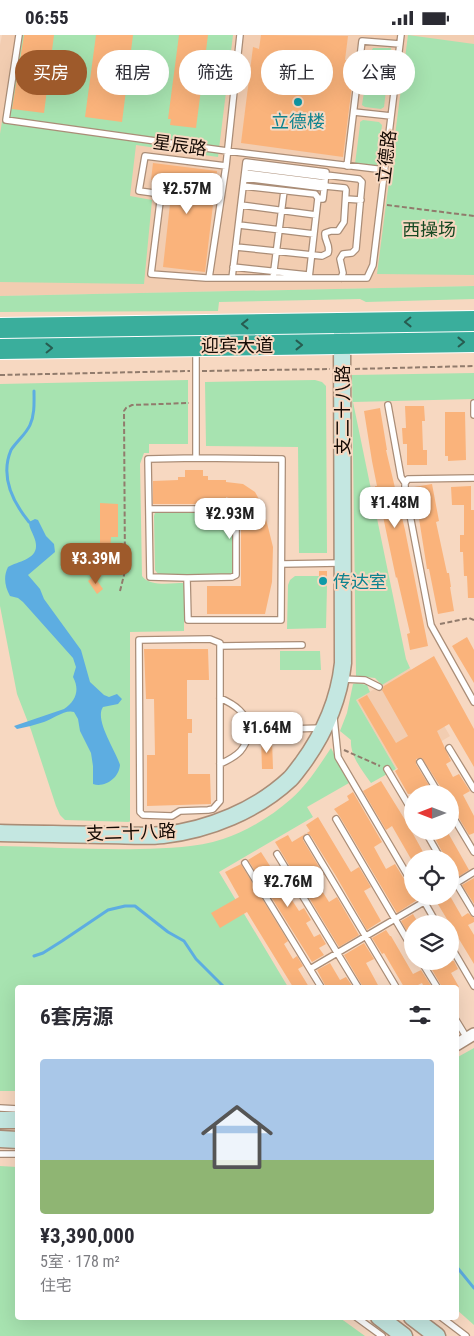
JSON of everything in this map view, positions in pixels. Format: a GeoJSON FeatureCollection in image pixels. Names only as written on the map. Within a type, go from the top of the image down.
{"type":"FeatureCollection","features":[{"type":"Feature","properties":{"kind":"highway","name":"迎宾大道"},"geometry":{"type":"LineString","coordinates":[[0,349],[342,324],[474,321]]}},
{"type":"Feature","properties":{"kind":"highway","name":"迎宾大道"},"geometry":{"type":"LineString","coordinates":[[0,328],[196,335],[342,345],[474,341]]}},
{"type":"Feature","properties":{"kind":"street","name":"支二十八路"},"geometry":{"type":"LineString","coordinates":[[0,833],[163,835],[196,829],[222,821],[258,802],[290,778],[310,752],[324,728],[333,706],[341,679],[343,663],[342,324]]}},
{"type":"Feature","properties":{"kind":"street"},"geometry":{"type":"LineString","coordinates":[[459,1043],[470,1036]]}},
{"type":"Feature","properties":{"kind":"street"},"geometry":{"type":"LineString","coordinates":[[0,1120],[15,1120]]}},
{"type":"Feature","properties":{"kind":"street"},"geometry":{"type":"LineString","coordinates":[[0,1139],[15,1140]]}},
{"type":"Feature","properties":{"kind":"street"},"geometry":{"type":"LineString","coordinates":[[383,1320],[404,1336]]}},
{"type":"Feature","properties":{"kind":"street"},"geometry":{"type":"LineString","coordinates":[[416,1320],[437,1336]]}},
{"type":"Feature","properties":{"kind":"lane","name":"星辰路"},"geometry":{"type":"LineString","coordinates":[[18,35],[6,120],[227,151],[385,170]]}},
{"type":"Feature","properties":{"kind":"lane"},"geometry":{"type":"LineString","coordinates":[[209,278],[226,166],[240,35]]}},
{"type":"Feature","properties":{"kind":"lane","name":"立德路"},"geometry":{"type":"LineString","coordinates":[[341,278],[367,278],[374,265],[401,35]]}},
{"type":"Feature","properties":{"kind":"lane"},"geometry":{"type":"LineString","coordinates":[[347,166],[362,41],[400,44]]}},
{"type":"Feature","properties":{"kind":"lane"},"geometry":{"type":"LineString","coordinates":[[354,112],[391,116]]}},
{"type":"Feature","properties":{"kind":"lane"},"geometry":{"type":"LineString","coordinates":[[226,166],[145,156],[140,191],[161,194],[151,274],[209,278],[273,275],[341,278],[343,273],[340,259],[343,254],[352,253],[356,249],[361,180],[325,182],[245,173]]}},
{"type":"Feature","properties":{"kind":"lane"},"geometry":{"type":"LineString","coordinates":[[232,278],[246,162],[326,172],[323,199],[318,198]]}},
{"type":"Feature","properties":{"kind":"lane"},"geometry":{"type":"LineString","coordinates":[[236,247],[322,256],[328,253],[329,245],[325,233],[340,229],[344,222],[346,199],[345,188],[325,182]]}},
{"type":"Feature","properties":{"kind":"lane"},"geometry":{"type":"LineString","coordinates":[[243,186],[316,194],[318,198],[309,276]]}},
{"type":"Feature","properties":{"kind":"lane"},"geometry":{"type":"LineString","coordinates":[[273,275],[284,191]]}},
{"type":"Feature","properties":{"kind":"lane"},"geometry":{"type":"LineString","coordinates":[[346,199],[361,200]]}},
{"type":"Feature","properties":{"kind":"lane"},"geometry":{"type":"LineString","coordinates":[[241,205],[316,215]]}},
{"type":"Feature","properties":{"kind":"lane"},"geometry":{"type":"LineString","coordinates":[[238,225],[314,234]]}},
{"type":"Feature","properties":{"kind":"lane"},"geometry":{"type":"LineString","coordinates":[[233,267],[273,275]]}},
{"type":"Feature","properties":{"kind":"lane"},"geometry":{"type":"LineString","coordinates":[[196,335],[196,458]]}},
{"type":"Feature","properties":{"kind":"lane"},"geometry":{"type":"LineString","coordinates":[[474,403],[474,415]]}},
{"type":"Feature","properties":{"kind":"lane"},"geometry":{"type":"LineString","coordinates":[[388,405],[401,477],[405,483],[431,625],[474,702]]}},
{"type":"Feature","properties":{"kind":"lane"},"geometry":{"type":"LineString","coordinates":[[149,509],[231,509],[235,511],[236,575],[232,577],[150,577],[148,459],[282,459],[282,620],[188,620],[187,578]]}},
{"type":"Feature","properties":{"kind":"lane"},"geometry":{"type":"LineString","coordinates":[[405,483],[408,479],[474,478]]}},
{"type":"Feature","properties":{"kind":"lane"},"geometry":{"type":"LineString","coordinates":[[282,564],[343,563]]}},
{"type":"Feature","properties":{"kind":"lane"},"geometry":{"type":"LineString","coordinates":[[210,639],[220,643],[220,698],[220,801],[213,809],[180,811],[172,816],[146,816],[140,812],[139,640],[210,639]]}},
{"type":"Feature","properties":{"kind":"lane"},"geometry":{"type":"LineString","coordinates":[[220,646],[302,645]]}},
{"type":"Feature","properties":{"kind":"lane"},"geometry":{"type":"LineString","coordinates":[[341,679],[364,680],[379,687]]}},
{"type":"Feature","properties":{"kind":"lane"},"geometry":{"type":"LineString","coordinates":[[220,698],[231,703],[244,715],[251,730],[241,753],[220,764]]}},
{"type":"Feature","properties":{"kind":"lane"},"geometry":{"type":"LineString","coordinates":[[333,706],[335,745],[338,757],[404,869]]}},
{"type":"Feature","properties":{"kind":"lane"},"geometry":{"type":"LineString","coordinates":[[251,730],[324,728]]}},
{"type":"Feature","properties":{"kind":"lane"},"geometry":{"type":"LineString","coordinates":[[450,748],[474,789]]}},
{"type":"Feature","properties":{"kind":"lane"},"geometry":{"type":"LineString","coordinates":[[420,762],[434,785]]}},
{"type":"Feature","properties":{"kind":"lane"},"geometry":{"type":"LineString","coordinates":[[387,769],[404,798]]}},
{"type":"Feature","properties":{"kind":"lane"},"geometry":{"type":"LineString","coordinates":[[336,819],[404,934]]}},
{"type":"Feature","properties":{"kind":"lane"},"geometry":{"type":"LineString","coordinates":[[459,827],[474,852]]}},
{"type":"Feature","properties":{"kind":"lane"},"geometry":{"type":"LineString","coordinates":[[307,838],[395,985]]}},
{"type":"Feature","properties":{"kind":"lane"},"geometry":{"type":"LineString","coordinates":[[277,853],[357,985]]}},
{"type":"Feature","properties":{"kind":"lane"},"geometry":{"type":"LineString","coordinates":[[245,863],[320,985]]}},
{"type":"Feature","properties":{"kind":"lane"},"geometry":{"type":"LineString","coordinates":[[459,881],[474,873]]}},
{"type":"Feature","properties":{"kind":"lane"},"geometry":{"type":"LineString","coordinates":[[459,888],[474,913]]}},
{"type":"Feature","properties":{"kind":"lane"},"geometry":{"type":"LineString","coordinates":[[310,969],[395,919],[414,905]]}},
{"type":"Feature","properties":{"kind":"lane"},"geometry":{"type":"LineString","coordinates":[[459,960],[474,986]]}},
{"type":"Feature","properties":{"kind":"lane"},"geometry":{"type":"LineString","coordinates":[[426,970],[435,985]]}},
{"type":"Feature","properties":{"kind":"lane"},"geometry":{"type":"LineString","coordinates":[[459,1023],[470,1036]]}},
{"type":"Feature","properties":{"kind":"lane"},"geometry":{"type":"LineString","coordinates":[[0,1108],[15,1109]]}},
{"type":"Feature","properties":{"kind":"lane"},"geometry":{"type":"LineString","coordinates":[[0,1154],[15,1154]]}},
{"type":"Feature","properties":{"kind":"lane"},"geometry":{"type":"LineString","coordinates":[[360,1320],[382,1336]]}},
{"type":"Feature","properties":{"kind":"lane"},"geometry":{"type":"LineString","coordinates":[[445,1320],[466,1336]]}},
{"type":"Feature","properties":{"kind":"path"},"geometry":{"type":"LineString","coordinates":[[381,204],[474,216]]}},
{"type":"Feature","properties":{"kind":"path"},"geometry":{"type":"LineString","coordinates":[[0,375],[474,366]]}},
{"type":"Feature","properties":{"kind":"path"},"geometry":{"type":"LineString","coordinates":[[120,591],[125,571],[124,411],[132,405],[196,403]]}},
{"type":"Feature","properties":{"kind":"path"},"geometry":{"type":"LineString","coordinates":[[431,625],[469,618],[474,619]]}},
{"type":"Feature","properties":{"kind":"path"},"geometry":{"type":"LineString","coordinates":[[335,745],[387,769]]}},
{"type":"Feature","properties":{"kind":"shaded area"},"geometry":{"type":"Polygon","coordinates":[[[2,35],[474,35],[474,286],[0,296],[0,45],[2,35]]]}},
{"type":"Feature","properties":{"kind":"shaded area"},"geometry":{"type":"Polygon","coordinates":[[[410,668],[450,736],[396,769],[356,700],[410,668]]]}},
{"type":"Feature","properties":{"kind":"green space"},"geometry":{"type":"Polygon","coordinates":[[[16,35],[233,35],[231,50],[179,50],[179,95],[226,95],[218,157],[136,145],[130,196],[152,200],[144,284],[0,282],[0,134],[16,35]]]}},
{"type":"Feature","properties":{"kind":"green space","name":"西操场"},"geometry":{"type":"Polygon","coordinates":[[[408,35],[474,44],[474,275],[377,274],[400,95],[415,95],[415,50],[406,50],[408,35]]]}},
{"type":"Feature","properties":{"kind":"green space"},"geometry":{"type":"Polygon","coordinates":[[[373,48],[391,48],[391,50],[372,50],[373,48]]]}},
{"type":"Feature","properties":{"kind":"green space"},"geometry":{"type":"Polygon","coordinates":[[[364,95],[385,95],[384,107],[381,109],[362,105],[364,95]]]}},
{"type":"Feature","properties":{"kind":"green space"},"geometry":{"type":"Polygon","coordinates":[[[363,120],[379,122],[382,125],[377,166],[355,164],[360,122],[363,120]]]}},
{"type":"Feature","properties":{"kind":"green space"},"geometry":{"type":"Polygon","coordinates":[[[474,286],[474,299],[366,302],[360,299],[219,302],[218,311],[0,312],[0,296],[474,286]]]}},
{"type":"Feature","properties":{"kind":"green space"},"geometry":{"type":"Polygon","coordinates":[[[474,373],[474,399],[353,402],[406,659],[410,668],[382,685],[375,678],[356,676],[352,375],[474,373]]]}},
{"type":"Feature","properties":{"kind":"green space"},"geometry":{"type":"Polygon","coordinates":[[[188,380],[188,444],[149,444],[149,453],[144,453],[140,464],[142,576],[155,583],[184,583],[184,631],[130,632],[130,822],[65,820],[60,815],[56,806],[17,694],[0,606],[0,384],[188,380]]]}},
{"type":"Feature","properties":{"kind":"green space"},"geometry":{"type":"Polygon","coordinates":[[[315,380],[322,382],[326,386],[327,553],[299,553],[298,447],[206,446],[205,382],[315,380]]]}},
{"type":"Feature","properties":{"kind":"green space"},"geometry":{"type":"Polygon","coordinates":[[[226,510],[234,515],[233,574],[167,576],[158,574],[155,570],[155,513],[160,511],[226,510]]]}},
{"type":"Feature","properties":{"kind":"green space"},"geometry":{"type":"Polygon","coordinates":[[[295,576],[319,576],[319,586],[327,586],[326,628],[287,629],[288,585],[295,576]]]}},
{"type":"Feature","properties":{"kind":"green space"},"geometry":{"type":"Polygon","coordinates":[[[280,651],[320,651],[321,670],[280,670],[280,651]]]}},
{"type":"Feature","properties":{"kind":"green space"},"geometry":{"type":"Polygon","coordinates":[[[353,684],[367,685],[370,692],[356,700],[396,769],[371,783],[360,768],[352,752],[351,740],[340,731],[347,713],[353,684]]]}},
{"type":"Feature","properties":{"kind":"green space"},"geometry":{"type":"Polygon","coordinates":[[[331,748],[349,783],[307,807],[313,817],[219,872],[287,985],[15,985],[15,1091],[0,1091],[0,846],[140,849],[192,846],[213,842],[232,836],[250,827],[284,805],[297,794],[331,748]]]}},
{"type":"Feature","properties":{"kind":"green space"},"geometry":{"type":"Polygon","coordinates":[[[474,1048],[474,1325],[459,1312],[459,1056],[474,1048]]]}},
{"type":"Feature","properties":{"kind":"green space"},"geometry":{"type":"Polygon","coordinates":[[[0,1166],[15,1167],[15,1320],[343,1320],[365,1336],[0,1336],[0,1166]]]}},
{"type":"Feature","properties":{"kind":"water"},"geometry":{"type":"Polygon","coordinates":[[[35,519],[38,520],[46,536],[54,544],[55,552],[28,575],[40,589],[44,599],[81,650],[90,682],[104,695],[109,697],[117,694],[122,699],[118,704],[103,707],[101,713],[103,727],[120,765],[114,778],[102,785],[93,784],[91,753],[80,731],[78,719],[74,712],[63,713],[44,722],[27,727],[17,729],[14,726],[64,709],[76,695],[73,677],[76,667],[73,658],[23,602],[18,598],[10,596],[6,586],[5,578],[8,567],[29,558],[35,550],[36,544],[29,522],[35,519]]]}},
{"type":"Feature","properties":{"kind":"building"},"geometry":{"type":"Polygon","coordinates":[[[24,35],[54,35],[52,50],[22,50],[24,35]]]}},
{"type":"Feature","properties":{"kind":"building"},"geometry":{"type":"Polygon","coordinates":[[[96,35],[133,35],[131,50],[97,50],[97,95],[125,95],[122,122],[85,117],[96,35]]]}},
{"type":"Feature","properties":{"kind":"building"},"geometry":{"type":"Polygon","coordinates":[[[179,35],[208,35],[206,50],[179,50],[179,95],[200,95],[196,128],[170,125],[171,119],[168,119],[179,35]]]}},
{"type":"Feature","properties":{"kind":"building","name":"立德楼"},"geometry":{"type":"Polygon","coordinates":[[[261,35],[348,36],[346,50],[343,50],[343,95],[351,95],[343,157],[241,143],[247,95],[251,95],[253,47],[259,49],[261,35]]]}},
{"type":"Feature","properties":{"kind":"building"},"geometry":{"type":"Polygon","coordinates":[[[15,90],[15,95],[46,95],[44,113],[12,109],[15,90]]]}},
{"type":"Feature","properties":{"kind":"building"},"geometry":{"type":"Polygon","coordinates":[[[153,163],[217,171],[205,272],[163,267],[172,186],[153,184],[153,180],[151,180],[153,163]]]}},
{"type":"Feature","properties":{"kind":"building"},"geometry":{"type":"Polygon","coordinates":[[[405,406],[424,406],[425,421],[422,421],[423,450],[427,450],[427,465],[407,465],[407,444],[403,444],[402,428],[406,428],[405,406]]]}},
{"type":"Feature","properties":{"kind":"building"},"geometry":{"type":"Polygon","coordinates":[[[380,408],[386,450],[405,530],[428,646],[410,650],[407,634],[410,633],[380,502],[378,503],[375,486],[377,486],[364,411],[380,408]]]}},
{"type":"Feature","properties":{"kind":"building"},"geometry":{"type":"Polygon","coordinates":[[[445,412],[465,412],[466,460],[448,461],[448,456],[445,456],[445,412]]]}},
{"type":"Feature","properties":{"kind":"building"},"geometry":{"type":"Polygon","coordinates":[[[185,470],[203,470],[203,476],[208,476],[208,480],[226,480],[226,482],[243,484],[255,492],[260,501],[263,519],[266,519],[273,547],[272,582],[265,614],[207,614],[207,586],[241,586],[241,519],[244,519],[242,509],[237,501],[226,497],[226,504],[153,504],[153,481],[178,480],[178,477],[185,477],[185,470]]]}},
{"type":"Feature","properties":{"kind":"building"},"geometry":{"type":"Polygon","coordinates":[[[432,484],[439,521],[436,522],[447,573],[449,573],[454,611],[438,614],[429,569],[427,569],[414,487],[432,484]]]}},
{"type":"Feature","properties":{"kind":"building"},"geometry":{"type":"Polygon","coordinates":[[[471,486],[471,510],[474,510],[474,598],[468,598],[467,576],[464,576],[463,552],[460,552],[460,535],[464,535],[464,505],[452,505],[451,487],[471,486]]]}},
{"type":"Feature","properties":{"kind":"building"},"geometry":{"type":"Polygon","coordinates":[[[100,503],[118,504],[118,537],[111,537],[110,551],[100,551],[100,503]]]}},
{"type":"Feature","properties":{"kind":"building","name":"传达室"},"geometry":{"type":"Polygon","coordinates":[[[319,571],[327,571],[327,586],[319,586],[319,571]]]}},
{"type":"Feature","properties":{"kind":"building"},"geometry":{"type":"Polygon","coordinates":[[[94,576],[103,589],[97,594],[88,581],[94,576]]]}},
{"type":"Feature","properties":{"kind":"building"},"geometry":{"type":"Polygon","coordinates":[[[467,637],[474,650],[474,683],[452,646],[467,637]]]}},
{"type":"Feature","properties":{"kind":"building"},"geometry":{"type":"Polygon","coordinates":[[[144,649],[208,649],[209,680],[187,680],[187,719],[192,719],[192,733],[188,733],[188,774],[210,774],[211,804],[147,806],[147,755],[155,755],[154,699],[146,699],[144,649]]]}},
{"type":"Feature","properties":{"kind":"building"},"geometry":{"type":"Polygon","coordinates":[[[434,656],[474,729],[474,767],[449,724],[437,731],[451,761],[446,764],[453,777],[459,774],[470,791],[463,795],[474,816],[474,833],[469,835],[459,818],[459,785],[439,785],[422,758],[416,759],[416,764],[429,785],[404,785],[404,787],[395,771],[398,769],[358,700],[367,695],[396,743],[408,736],[382,690],[384,686],[434,656]]]}},
{"type":"Feature","properties":{"kind":"building"},"geometry":{"type":"Polygon","coordinates":[[[261,739],[272,739],[273,769],[262,769],[261,739]]]}},
{"type":"Feature","properties":{"kind":"building"},"geometry":{"type":"Polygon","coordinates":[[[381,781],[404,818],[404,840],[416,840],[422,850],[406,850],[392,826],[386,830],[363,791],[381,781]]]}},
{"type":"Feature","properties":{"kind":"building"},"geometry":{"type":"Polygon","coordinates":[[[353,792],[382,842],[374,847],[386,869],[395,864],[404,879],[404,905],[409,905],[397,913],[334,809],[349,800],[347,796],[353,792]]]}},
{"type":"Feature","properties":{"kind":"building"},"geometry":{"type":"Polygon","coordinates":[[[318,817],[351,872],[359,867],[371,887],[364,891],[381,921],[367,930],[311,836],[306,833],[310,831],[306,825],[318,817]]]}},
{"type":"Feature","properties":{"kind":"building"},"geometry":{"type":"Polygon","coordinates":[[[288,835],[292,842],[304,835],[303,840],[324,875],[316,879],[319,886],[329,902],[337,897],[359,935],[339,947],[275,842],[288,835]]]}},
{"type":"Feature","properties":{"kind":"building"},"geometry":{"type":"Polygon","coordinates":[[[436,840],[452,840],[458,850],[441,850],[436,840]]]}},
{"type":"Feature","properties":{"kind":"building"},"geometry":{"type":"Polygon","coordinates":[[[261,852],[299,911],[304,908],[311,920],[306,923],[314,937],[320,934],[326,944],[319,948],[324,955],[312,962],[248,860],[261,852]]]}},
{"type":"Feature","properties":{"kind":"building"},"geometry":{"type":"Polygon","coordinates":[[[459,852],[469,870],[459,876],[459,852]]]}},
{"type":"Feature","properties":{"kind":"building"},"geometry":{"type":"Polygon","coordinates":[[[241,864],[288,941],[284,944],[293,959],[297,956],[303,966],[298,969],[308,985],[292,985],[247,912],[220,928],[211,913],[239,897],[225,872],[241,864]]]}},
{"type":"Feature","properties":{"kind":"building"},"geometry":{"type":"Polygon","coordinates":[[[474,878],[474,904],[462,885],[474,878]]]}},
{"type":"Feature","properties":{"kind":"building"},"geometry":{"type":"Polygon","coordinates":[[[438,905],[455,905],[462,917],[468,913],[474,918],[474,922],[468,925],[474,935],[474,964],[459,939],[459,915],[444,915],[438,905]]]}},
{"type":"Feature","properties":{"kind":"building"},"geometry":{"type":"Polygon","coordinates":[[[386,930],[404,958],[404,970],[411,970],[413,974],[421,970],[431,985],[423,985],[422,983],[418,985],[403,985],[384,953],[382,954],[372,938],[386,930]]]}},
{"type":"Feature","properties":{"kind":"building"},"geometry":{"type":"Polygon","coordinates":[[[364,943],[374,959],[366,963],[378,985],[362,985],[344,955],[364,943]]]}},
{"type":"Feature","properties":{"kind":"building"},"geometry":{"type":"Polygon","coordinates":[[[330,963],[340,980],[346,977],[352,985],[325,985],[317,970],[330,963]]]}},
{"type":"Feature","properties":{"kind":"building"},"geometry":{"type":"Polygon","coordinates":[[[432,970],[456,970],[451,973],[458,985],[441,985],[432,970]]]}},
{"type":"Feature","properties":{"kind":"waterway"},"geometry":{"type":"LineString","coordinates":[[29,522],[13,497],[7,479],[7,469],[11,450],[32,421],[34,391]]}},
{"type":"Feature","properties":{"kind":"waterway"},"geometry":{"type":"LineString","coordinates":[[34,956],[43,953],[108,910],[135,906],[168,932],[184,941],[196,959],[222,985]]}},
{"type":"Feature","properties":{"kind":"waterway"},"geometry":{"type":"LineString","coordinates":[[459,1270],[474,1288]]}},
{"type":"Feature","properties":{"kind":"place","name":"立德楼"},"geometry":{"type":"Point","coordinates":[298,102]}},
{"type":"Feature","properties":{"kind":"place","name":"传达室"},"geometry":{"type":"Point","coordinates":[323,581]}}]}
